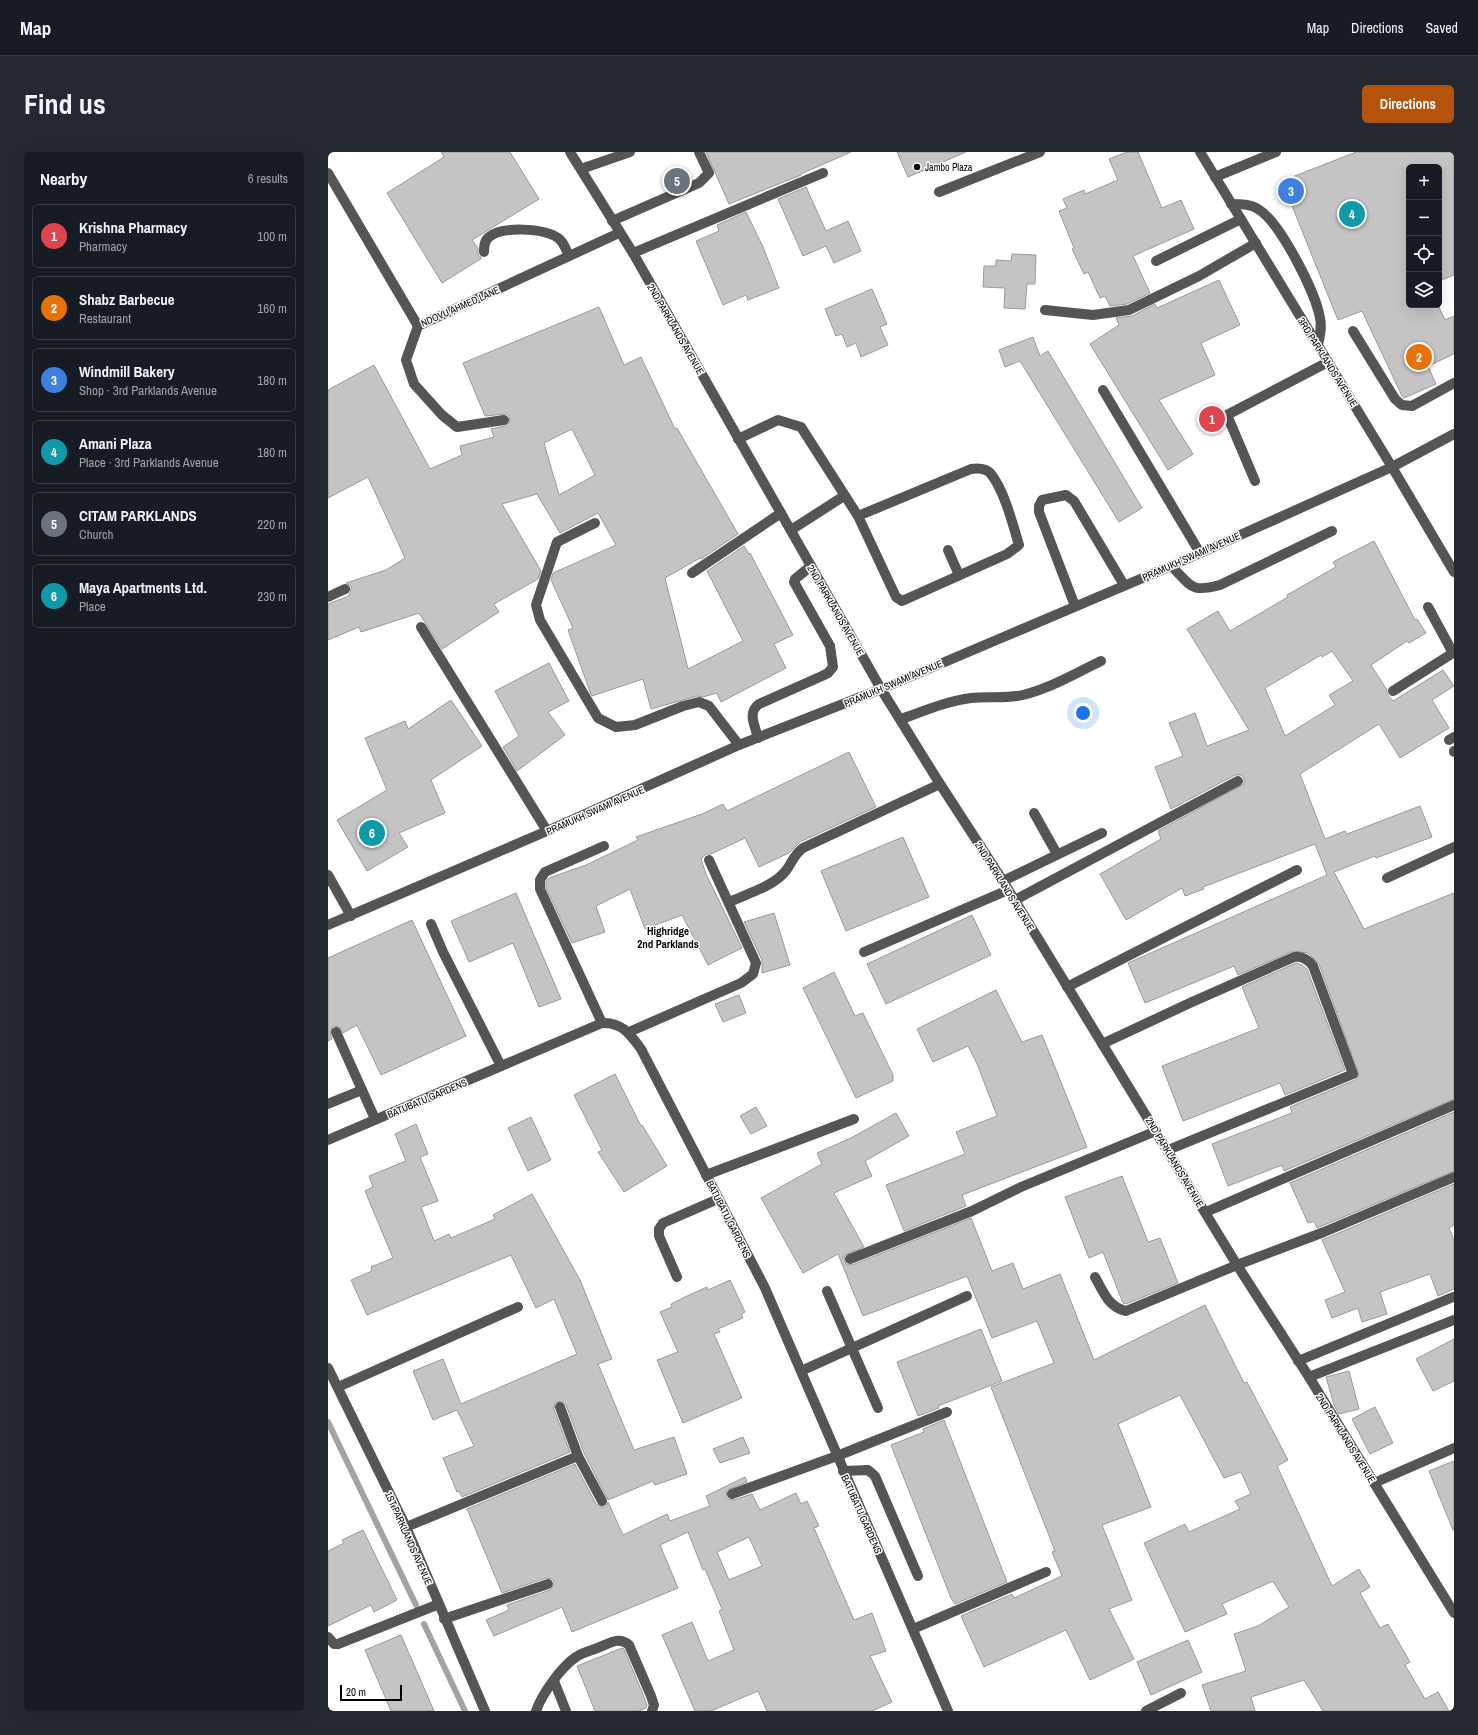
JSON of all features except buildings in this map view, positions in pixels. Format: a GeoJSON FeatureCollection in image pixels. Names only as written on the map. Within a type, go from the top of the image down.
{"type":"FeatureCollection","features":[{"type":"Feature","properties":{"kind":"street","name":"2ND PARKLANDS AVENUE"},"geometry":{"type":"LineString","coordinates":[[570,152],[619,233],[633,253],[881,689],[1006,886],[1237,1264],[1374,1483],[1451,1601],[1454,1613]]}},
{"type":"Feature","properties":{"kind":"street"},"geometry":{"type":"LineString","coordinates":[[581,169],[630,152]]}},
{"type":"Feature","properties":{"kind":"street"},"geometry":{"type":"LineString","coordinates":[[612,221],[703,180],[709,173],[699,152]]}},
{"type":"Feature","properties":{"kind":"street"},"geometry":{"type":"LineString","coordinates":[[939,192],[1040,152]]}},
{"type":"Feature","properties":{"kind":"street","name":"3RD PARKLANDS AVENUE"},"geometry":{"type":"LineString","coordinates":[[1200,152],[1392,466],[1454,572]]}},
{"type":"Feature","properties":{"kind":"street"},"geometry":{"type":"LineString","coordinates":[[1215,176],[1276,152]]}},
{"type":"Feature","properties":{"kind":"street","name":"NDOVU AHMED LANE"},"geometry":{"type":"LineString","coordinates":[[328,173],[418,326],[619,233]]}},
{"type":"Feature","properties":{"kind":"street"},"geometry":{"type":"LineString","coordinates":[[633,253],[823,174]]}},
{"type":"Feature","properties":{"kind":"street"},"geometry":{"type":"LineString","coordinates":[[1231,204],[1249,205],[1258,208],[1269,218],[1288,244],[1314,298],[1320,317],[1321,330],[1318,345]]}},
{"type":"Feature","properties":{"kind":"street"},"geometry":{"type":"LineString","coordinates":[[1156,261],[1241,220]]}},
{"type":"Feature","properties":{"kind":"street"},"geometry":{"type":"LineString","coordinates":[[484,252],[485,244],[489,237],[501,231],[534,230],[559,239],[569,256]]}},
{"type":"Feature","properties":{"kind":"street"},"geometry":{"type":"LineString","coordinates":[[1045,310],[1093,315],[1128,310],[1199,276],[1256,243]]}},
{"type":"Feature","properties":{"kind":"street"},"geometry":{"type":"LineString","coordinates":[[418,326],[406,360],[414,384],[442,415],[458,427],[504,420]]}},
{"type":"Feature","properties":{"kind":"street"},"geometry":{"type":"LineString","coordinates":[[1353,331],[1395,399],[1402,405],[1412,406],[1454,384]]}},
{"type":"Feature","properties":{"kind":"street"},"geometry":{"type":"LineString","coordinates":[[1255,481],[1227,415],[1328,362]]}},
{"type":"Feature","properties":{"kind":"street"},"geometry":{"type":"LineString","coordinates":[[1103,390],[1200,553]]}},
{"type":"Feature","properties":{"kind":"street"},"geometry":{"type":"LineString","coordinates":[[738,439],[778,420],[800,427],[858,516],[896,597],[902,601],[1006,554],[1019,545],[1004,499],[991,473],[982,468],[971,469],[858,516]]}},
{"type":"Feature","properties":{"kind":"street","name":"PRAMUKH SWAMI AVENUE"},"geometry":{"type":"LineString","coordinates":[[328,925],[547,831],[739,746],[881,689],[1171,566],[1392,466],[1454,434]]}},
{"type":"Feature","properties":{"kind":"street"},"geometry":{"type":"LineString","coordinates":[[1075,606],[1039,512],[1039,506],[1042,500],[1066,495],[1074,501],[1124,585]]}},
{"type":"Feature","properties":{"kind":"street"},"geometry":{"type":"LineString","coordinates":[[791,530],[844,496]]}},
{"type":"Feature","properties":{"kind":"street"},"geometry":{"type":"LineString","coordinates":[[692,573],[781,513]]}},
{"type":"Feature","properties":{"kind":"street"},"geometry":{"type":"LineString","coordinates":[[595,522],[557,542],[536,605],[540,620],[598,718],[616,727],[635,725],[684,706],[699,702],[709,706],[739,746]]}},
{"type":"Feature","properties":{"kind":"street"},"geometry":{"type":"LineString","coordinates":[[1171,566],[1192,587],[1203,589],[1220,585],[1332,530]]}},
{"type":"Feature","properties":{"kind":"street"},"geometry":{"type":"LineString","coordinates":[[948,550],[959,574]]}},
{"type":"Feature","properties":{"kind":"street"},"geometry":{"type":"LineString","coordinates":[[758,738],[752,714],[754,708],[828,673],[832,667],[830,646],[794,582],[795,579],[811,566]]}},
{"type":"Feature","properties":{"kind":"street"},"geometry":{"type":"LineString","coordinates":[[328,597],[345,589]]}},
{"type":"Feature","properties":{"kind":"street"},"geometry":{"type":"LineString","coordinates":[[1393,691],[1454,654],[1428,607]]}},
{"type":"Feature","properties":{"kind":"street"},"geometry":{"type":"LineString","coordinates":[[422,627],[547,831]]}},
{"type":"Feature","properties":{"kind":"street"},"geometry":{"type":"LineString","coordinates":[[901,719],[949,702],[972,698],[998,698],[1022,695],[1048,687],[1101,660]]}},
{"type":"Feature","properties":{"kind":"street"},"geometry":{"type":"LineString","coordinates":[[1014,900],[1238,781]]}},
{"type":"Feature","properties":{"kind":"street"},"geometry":{"type":"LineString","coordinates":[[729,902],[776,880],[790,865],[795,854],[803,848],[940,784]]}},
{"type":"Feature","properties":{"kind":"street"},"geometry":{"type":"LineString","coordinates":[[1034,813],[1057,854]]}},
{"type":"Feature","properties":{"kind":"street"},"geometry":{"type":"LineString","coordinates":[[864,952],[1006,886],[1057,854],[1102,833]]}},
{"type":"Feature","properties":{"kind":"street"},"geometry":{"type":"LineString","coordinates":[[602,1023],[540,889],[540,880],[545,872],[604,846]]}},
{"type":"Feature","properties":{"kind":"street"},"geometry":{"type":"LineString","coordinates":[[1387,878],[1454,847]]}},
{"type":"Feature","properties":{"kind":"street"},"geometry":{"type":"LineString","coordinates":[[629,1032],[742,983],[753,974],[756,963],[709,860]]}},
{"type":"Feature","properties":{"kind":"street"},"geometry":{"type":"LineString","coordinates":[[1067,987],[1297,870]]}},
{"type":"Feature","properties":{"kind":"street"},"geometry":{"type":"LineString","coordinates":[[328,875],[351,916]]}},
{"type":"Feature","properties":{"kind":"street"},"geometry":{"type":"LineString","coordinates":[[431,924],[443,952],[501,1066]]}},
{"type":"Feature","properties":{"kind":"street"},"geometry":{"type":"LineString","coordinates":[[1102,1044],[1294,957],[1306,959],[1313,966],[1353,1074],[1168,1150]]}},
{"type":"Feature","properties":{"kind":"street","name":"BATUBATU GARDENS"},"geometry":{"type":"LineString","coordinates":[[328,1140],[602,1023],[611,1022],[619,1025],[629,1032],[641,1049],[765,1288],[948,1711]]}},
{"type":"Feature","properties":{"kind":"street"},"geometry":{"type":"LineString","coordinates":[[336,1032],[375,1119]]}},
{"type":"Feature","properties":{"kind":"street"},"geometry":{"type":"LineString","coordinates":[[328,1104],[362,1090]]}},
{"type":"Feature","properties":{"kind":"street"},"geometry":{"type":"LineString","coordinates":[[1206,1212],[1454,1105]]}},
{"type":"Feature","properties":{"kind":"street"},"geometry":{"type":"LineString","coordinates":[[706,1175],[854,1119]]}},
{"type":"Feature","properties":{"kind":"street"},"geometry":{"type":"LineString","coordinates":[[850,1259],[972,1211],[1022,1187],[1156,1131]]}},
{"type":"Feature","properties":{"kind":"street"},"geometry":{"type":"LineString","coordinates":[[1095,1277],[1109,1302],[1117,1309],[1126,1311],[1237,1264],[1324,1232],[1454,1177]]}},
{"type":"Feature","properties":{"kind":"street"},"geometry":{"type":"LineString","coordinates":[[677,1277],[659,1236],[658,1229],[663,1223],[718,1199]]}},
{"type":"Feature","properties":{"kind":"street"},"geometry":{"type":"LineString","coordinates":[[826,1291],[878,1408]]}},
{"type":"Feature","properties":{"kind":"street"},"geometry":{"type":"LineString","coordinates":[[801,1371],[967,1296]]}},
{"type":"Feature","properties":{"kind":"street"},"geometry":{"type":"LineString","coordinates":[[1298,1361],[1452,1296]]}},
{"type":"Feature","properties":{"kind":"street"},"geometry":{"type":"LineString","coordinates":[[338,1387],[518,1307]]}},
{"type":"Feature","properties":{"kind":"street"},"geometry":{"type":"LineString","coordinates":[[1309,1377],[1454,1320]]}},
{"type":"Feature","properties":{"kind":"street","name":"1ST PARKLANDS AVENUE"},"geometry":{"type":"LineString","coordinates":[[328,1368],[406,1527],[444,1619],[485,1711]]}},
{"type":"Feature","properties":{"kind":"street"},"geometry":{"type":"LineString","coordinates":[[560,1407],[578,1456],[602,1501]]}},
{"type":"Feature","properties":{"kind":"street"},"geometry":{"type":"LineString","coordinates":[[732,1494],[837,1456],[947,1412]]}},
{"type":"Feature","properties":{"kind":"street"},"geometry":{"type":"LineString","coordinates":[[1374,1483],[1454,1448]]}},
{"type":"Feature","properties":{"kind":"street"},"geometry":{"type":"LineString","coordinates":[[406,1527],[578,1456]]}},
{"type":"Feature","properties":{"kind":"street"},"geometry":{"type":"LineString","coordinates":[[844,1472],[868,1470],[875,1476],[918,1576]]}},
{"type":"Feature","properties":{"kind":"street"},"geometry":{"type":"LineString","coordinates":[[913,1629],[1046,1572]]}},
{"type":"Feature","properties":{"kind":"street"},"geometry":{"type":"LineString","coordinates":[[444,1619],[548,1584]]}},
{"type":"Feature","properties":{"kind":"street"},"geometry":{"type":"LineString","coordinates":[[328,1637],[334,1644],[338,1644],[438,1604]]}},
{"type":"Feature","properties":{"kind":"street"},"geometry":{"type":"LineString","coordinates":[[536,1711],[540,1701],[554,1681],[576,1657],[616,1640],[624,1641],[629,1646],[651,1696],[654,1705],[652,1711]]}},
{"type":"Feature","properties":{"kind":"street"},"geometry":{"type":"LineString","coordinates":[[554,1681],[566,1711]]}},
{"type":"Feature","properties":{"kind":"street"},"geometry":{"type":"LineString","coordinates":[[1146,1711],[1181,1693]]}},
{"type":"Feature","properties":{"kind":"waterway"},"geometry":{"type":"LineString","coordinates":[[328,1422],[416,1605]]}},
{"type":"Feature","properties":{"kind":"waterway"},"geometry":{"type":"LineString","coordinates":[[424,1624],[465,1711]]}},
{"type":"Feature","properties":{"kind":"place","name":"Jambo Plaza"},"geometry":{"type":"Point","coordinates":[917,167]}},
{"type":"Feature","properties":{"kind":"place","name":"CITAM PARKLANDS"},"geometry":{"type":"Point","coordinates":[677,181]}},
{"type":"Feature","properties":{"kind":"place","name":"Windmill Bakery"},"geometry":{"type":"Point","coordinates":[1291,191]}},
{"type":"Feature","properties":{"kind":"place","name":"Amani Plaza"},"geometry":{"type":"Point","coordinates":[1352,214]}},
{"type":"Feature","properties":{"kind":"place","name":"Shabz Barbecue"},"geometry":{"type":"Point","coordinates":[1419,357]}},
{"type":"Feature","properties":{"kind":"place","name":"Krishna Pharmacy"},"geometry":{"type":"Point","coordinates":[1212,419]}},
{"type":"Feature","properties":{"kind":"place","name":"Maya Apartments Ltd."},"geometry":{"type":"Point","coordinates":[372,833]}},
{"type":"Feature","properties":{"kind":"district","name":"Highridge 2nd Parklands"},"geometry":{"type":"Point","coordinates":[668,937]}}]}
